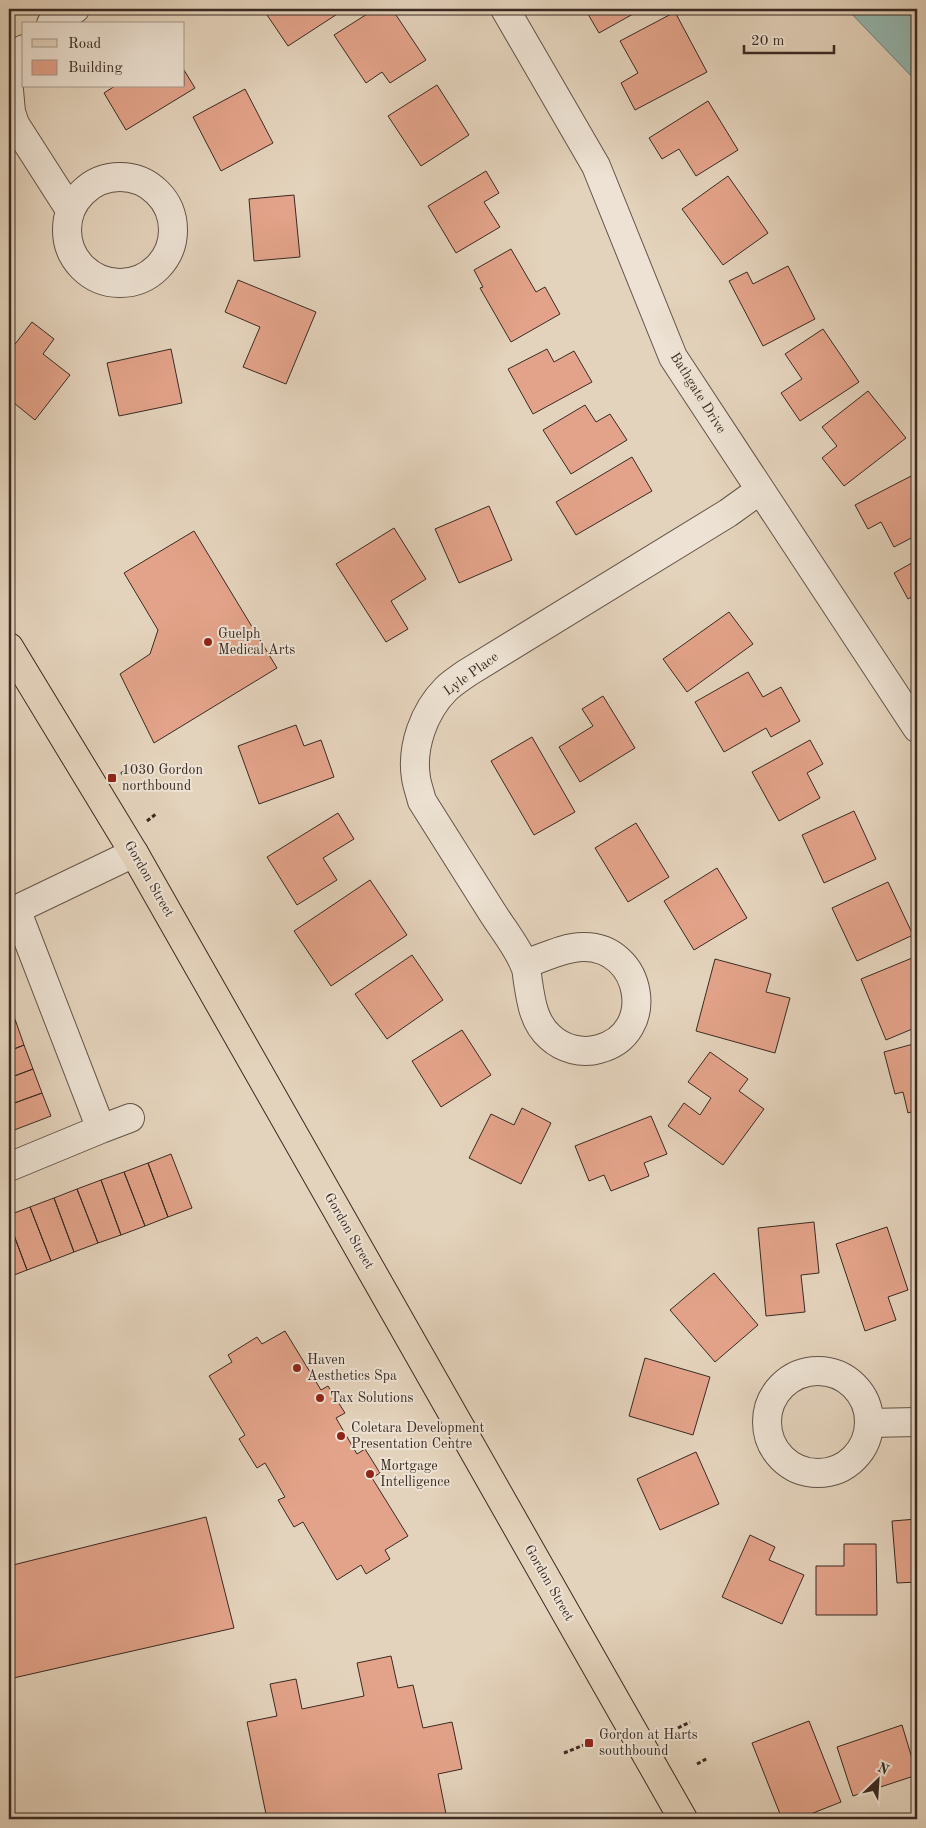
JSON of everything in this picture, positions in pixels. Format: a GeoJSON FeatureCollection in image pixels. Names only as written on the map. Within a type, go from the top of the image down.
{"type":"FeatureCollection","features":[{"type":"Feature","properties":{"kind":"main road","name":"Gordon Street"},"geometry":{"type":"LineString","coordinates":[[9,647],[134,853],[683,1819]]}},
{"type":"Feature","properties":{"kind":"street"},"geometry":{"type":"LineString","coordinates":[[54,22],[75,9]]}},
{"type":"Feature","properties":{"kind":"street","name":"Bathgate Drive"},"geometry":{"type":"LineString","coordinates":[[505,9],[596,166],[674,357],[917,728]]}},
{"type":"Feature","properties":{"kind":"street"},"geometry":{"type":"LineString","coordinates":[[9,86],[11,74],[22,52]]}},
{"type":"Feature","properties":{"kind":"street"},"geometry":{"type":"LineString","coordinates":[[9,90],[11,112],[15,124],[70,210]]}},
{"type":"Feature","properties":{"kind":"street","name":"Lyle Place"},"geometry":{"type":"LineString","coordinates":[[525,964],[422,800],[416,777],[416,752],[422,728],[431,707],[446,688],[468,673],[728,513],[760,490]]}},
{"type":"Feature","properties":{"kind":"street"},"geometry":{"type":"LineString","coordinates":[[101,1129],[12,911],[134,853]]}},
{"type":"Feature","properties":{"kind":"street"},"geometry":{"type":"LineString","coordinates":[[9,1167],[130,1118]]}},
{"type":"Feature","properties":{"kind":"street"},"geometry":{"type":"LineString","coordinates":[[869,1423],[917,1422]]}},
{"type":"Feature","properties":{"kind":"path"},"geometry":{"type":"LineString","coordinates":[[678,1728],[690,1722]]}},
{"type":"Feature","properties":{"kind":"path"},"geometry":{"type":"LineString","coordinates":[[564,1753],[589,1743]]}},
{"type":"Feature","properties":{"kind":"path"},"geometry":{"type":"LineString","coordinates":[[698,1764],[708,1758]]}},
{"type":"Feature","properties":{"kind":"water"},"geometry":{"type":"Polygon","coordinates":[[[847,9],[917,9],[917,82],[847,9]]]}},
{"type":"Feature","properties":{"kind":"building"},"geometry":{"type":"Polygon","coordinates":[[[263,9],[345,9],[288,46],[263,9]]]}},
{"type":"Feature","properties":{"kind":"building"},"geometry":{"type":"Polygon","coordinates":[[[375,9],[392,9],[426,60],[390,83],[382,72],[366,83],[334,35],[375,9]]]}},
{"type":"Feature","properties":{"kind":"building"},"geometry":{"type":"Polygon","coordinates":[[[585,9],[642,9],[599,33],[585,9]]]}},
{"type":"Feature","properties":{"kind":"building"},"geometry":{"type":"Polygon","coordinates":[[[675,12],[707,72],[635,110],[621,83],[638,73],[620,41],[675,12]]]}},
{"type":"Feature","properties":{"kind":"building"},"geometry":{"type":"Polygon","coordinates":[[[185,72],[195,88],[126,130],[104,93],[112,88],[185,88],[185,72]]]}},
{"type":"Feature","properties":{"kind":"building"},"geometry":{"type":"Polygon","coordinates":[[[437,85],[469,135],[421,166],[388,116],[437,85]]]}},
{"type":"Feature","properties":{"kind":"building"},"geometry":{"type":"Polygon","coordinates":[[[245,89],[273,143],[221,171],[193,117],[245,89]]]}},
{"type":"Feature","properties":{"kind":"building"},"geometry":{"type":"Polygon","coordinates":[[[708,101],[738,150],[696,176],[679,149],[662,159],[649,138],[708,101]]]}},
{"type":"Feature","properties":{"kind":"building"},"geometry":{"type":"Polygon","coordinates":[[[486,171],[499,193],[484,202],[500,227],[456,253],[428,206],[486,171]]]}},
{"type":"Feature","properties":{"kind":"building"},"geometry":{"type":"Polygon","coordinates":[[[728,176],[768,233],[723,265],[682,209],[728,176]]]}},
{"type":"Feature","properties":{"kind":"building"},"geometry":{"type":"Polygon","coordinates":[[[294,195],[300,257],[254,261],[249,199],[294,195]]]}},
{"type":"Feature","properties":{"kind":"building"},"geometry":{"type":"Polygon","coordinates":[[[511,249],[536,292],[545,287],[560,314],[511,342],[480,288],[483,287],[474,270],[511,249]]]}},
{"type":"Feature","properties":{"kind":"building"},"geometry":{"type":"Polygon","coordinates":[[[788,266],[815,319],[763,346],[729,281],[747,272],[753,284],[788,266]]]}},
{"type":"Feature","properties":{"kind":"building"},"geometry":{"type":"Polygon","coordinates":[[[238,280],[316,312],[286,384],[243,367],[260,327],[225,312],[238,280]]]}},
{"type":"Feature","properties":{"kind":"building"},"geometry":{"type":"Polygon","coordinates":[[[32,322],[54,339],[43,354],[70,375],[35,420],[9,399],[9,352],[32,322]]]}},
{"type":"Feature","properties":{"kind":"building"},"geometry":{"type":"Polygon","coordinates":[[[823,329],[859,382],[800,421],[781,393],[802,379],[785,354],[823,329]]]}},
{"type":"Feature","properties":{"kind":"building"},"geometry":{"type":"Polygon","coordinates":[[[171,349],[182,403],[119,416],[107,363],[171,349]]]}},
{"type":"Feature","properties":{"kind":"building"},"geometry":{"type":"Polygon","coordinates":[[[547,349],[554,362],[574,351],[592,382],[533,414],[508,369],[547,349]]]}},
{"type":"Feature","properties":{"kind":"building"},"geometry":{"type":"Polygon","coordinates":[[[868,391],[906,438],[844,486],[822,458],[837,446],[822,427],[868,391]]]}},
{"type":"Feature","properties":{"kind":"building"},"geometry":{"type":"Polygon","coordinates":[[[585,405],[596,422],[610,414],[627,440],[571,474],[543,430],[585,405]]]}},
{"type":"Feature","properties":{"kind":"building"},"geometry":{"type":"Polygon","coordinates":[[[632,457],[652,491],[576,535],[556,502],[632,457]]]}},
{"type":"Feature","properties":{"kind":"building"},"geometry":{"type":"Polygon","coordinates":[[[915,474],[917,477],[917,535],[894,547],[881,522],[868,529],[855,505],[915,474]]]}},
{"type":"Feature","properties":{"kind":"building"},"geometry":{"type":"Polygon","coordinates":[[[489,506],[512,560],[459,583],[435,529],[489,506]]]}},
{"type":"Feature","properties":{"kind":"building"},"geometry":{"type":"Polygon","coordinates":[[[394,528],[426,579],[391,601],[408,629],[386,642],[336,564],[394,528]]]}},
{"type":"Feature","properties":{"kind":"building","name":"Guelph Medical Arts"},"geometry":{"type":"Polygon","coordinates":[[[194,531],[277,668],[154,743],[120,674],[150,654],[158,630],[124,573],[194,531]]]}},
{"type":"Feature","properties":{"kind":"building"},"geometry":{"type":"Polygon","coordinates":[[[917,560],[917,594],[908,599],[894,573],[917,560]]]}},
{"type":"Feature","properties":{"kind":"building"},"geometry":{"type":"Polygon","coordinates":[[[729,612],[753,644],[687,692],[663,659],[729,612]]]}},
{"type":"Feature","properties":{"kind":"building"},"geometry":{"type":"Polygon","coordinates":[[[748,672],[763,697],[781,687],[800,721],[771,737],[766,728],[724,752],[695,702],[748,672]]]}},
{"type":"Feature","properties":{"kind":"building"},"geometry":{"type":"Polygon","coordinates":[[[603,696],[635,748],[580,782],[559,747],[593,726],[582,709],[603,696]]]}},
{"type":"Feature","properties":{"kind":"building"},"geometry":{"type":"Polygon","coordinates":[[[296,725],[304,746],[321,740],[334,777],[259,804],[238,746],[296,725]]]}},
{"type":"Feature","properties":{"kind":"building"},"geometry":{"type":"Polygon","coordinates":[[[532,737],[575,812],[534,835],[491,761],[532,737]]]}},
{"type":"Feature","properties":{"kind":"building"},"geometry":{"type":"Polygon","coordinates":[[[810,740],[823,764],[807,773],[820,798],[779,821],[752,772],[810,740]]]}},
{"type":"Feature","properties":{"kind":"building"},"geometry":{"type":"Polygon","coordinates":[[[854,811],[876,859],[824,883],[802,835],[854,811]]]}},
{"type":"Feature","properties":{"kind":"building"},"geometry":{"type":"Polygon","coordinates":[[[338,813],[354,839],[323,858],[337,880],[297,905],[267,857],[338,813]]]}},
{"type":"Feature","properties":{"kind":"building"},"geometry":{"type":"Polygon","coordinates":[[[636,823],[669,877],[628,902],[595,848],[636,823]]]}},
{"type":"Feature","properties":{"kind":"building"},"geometry":{"type":"Polygon","coordinates":[[[717,868],[747,918],[694,950],[664,901],[717,868]]]}},
{"type":"Feature","properties":{"kind":"building"},"geometry":{"type":"Polygon","coordinates":[[[370,880],[407,935],[331,986],[294,931],[370,880]]]}},
{"type":"Feature","properties":{"kind":"building"},"geometry":{"type":"Polygon","coordinates":[[[888,882],[913,935],[857,961],[832,908],[888,882]]]}},
{"type":"Feature","properties":{"kind":"building"},"geometry":{"type":"Polygon","coordinates":[[[412,955],[443,1000],[387,1039],[355,994],[412,955]]]}},
{"type":"Feature","properties":{"kind":"building"},"geometry":{"type":"Polygon","coordinates":[[[917,956],[917,1027],[886,1040],[861,979],[917,956]]]}},
{"type":"Feature","properties":{"kind":"building"},"geometry":{"type":"Polygon","coordinates":[[[715,959],[771,974],[766,992],[790,998],[775,1053],[696,1031],[715,959]]]}},
{"type":"Feature","properties":{"kind":"building"},"geometry":{"type":"Polygon","coordinates":[[[9,1004],[16,1022],[9,1024],[9,1004]]]}},
{"type":"Feature","properties":{"kind":"building"},"geometry":{"type":"Polygon","coordinates":[[[16,1022],[24,1045],[9,1051],[9,1024],[16,1022]]]}},
{"type":"Feature","properties":{"kind":"building"},"geometry":{"type":"Polygon","coordinates":[[[462,1030],[491,1075],[441,1107],[412,1061],[462,1030]]]}},
{"type":"Feature","properties":{"kind":"building"},"geometry":{"type":"Polygon","coordinates":[[[917,1043],[917,1110],[908,1113],[903,1092],[895,1094],[884,1052],[917,1043]]]}},
{"type":"Feature","properties":{"kind":"building"},"geometry":{"type":"Polygon","coordinates":[[[24,1045],[33,1069],[9,1078],[9,1051],[24,1045]]]}},
{"type":"Feature","properties":{"kind":"building"},"geometry":{"type":"Polygon","coordinates":[[[710,1052],[748,1079],[739,1091],[764,1109],[723,1165],[668,1126],[684,1103],[700,1115],[711,1098],[688,1082],[710,1052]]]}},
{"type":"Feature","properties":{"kind":"building"},"geometry":{"type":"Polygon","coordinates":[[[33,1069],[42,1093],[9,1105],[9,1078],[33,1069]]]}},
{"type":"Feature","properties":{"kind":"building"},"geometry":{"type":"Polygon","coordinates":[[[42,1093],[51,1116],[9,1132],[9,1105],[42,1093]]]}},
{"type":"Feature","properties":{"kind":"building"},"geometry":{"type":"Polygon","coordinates":[[[522,1108],[551,1123],[521,1184],[469,1158],[491,1114],[514,1125],[522,1108]]]}},
{"type":"Feature","properties":{"kind":"building"},"geometry":{"type":"Polygon","coordinates":[[[651,1116],[667,1154],[644,1163],[649,1176],[611,1191],[604,1175],[589,1181],[575,1146],[651,1116]]]}},
{"type":"Feature","properties":{"kind":"building"},"geometry":{"type":"Polygon","coordinates":[[[171,1154],[192,1208],[168,1217],[148,1163],[171,1154]]]}},
{"type":"Feature","properties":{"kind":"building"},"geometry":{"type":"Polygon","coordinates":[[[148,1163],[168,1217],[145,1226],[124,1172],[148,1163]]]}},
{"type":"Feature","properties":{"kind":"building"},"geometry":{"type":"Polygon","coordinates":[[[124,1172],[145,1226],[121,1235],[101,1180],[124,1172]]]}},
{"type":"Feature","properties":{"kind":"building"},"geometry":{"type":"Polygon","coordinates":[[[101,1180],[121,1235],[98,1243],[77,1189],[101,1180]]]}},
{"type":"Feature","properties":{"kind":"building"},"geometry":{"type":"Polygon","coordinates":[[[77,1189],[98,1243],[74,1252],[54,1198],[77,1189]]]}},
{"type":"Feature","properties":{"kind":"building"},"geometry":{"type":"Polygon","coordinates":[[[54,1198],[74,1252],[51,1261],[30,1207],[54,1198]]]}},
{"type":"Feature","properties":{"kind":"building"},"geometry":{"type":"Polygon","coordinates":[[[30,1207],[51,1261],[27,1270],[9,1222],[9,1215],[30,1207]]]}},
{"type":"Feature","properties":{"kind":"building"},"geometry":{"type":"Polygon","coordinates":[[[9,1222],[27,1270],[9,1277],[9,1222]]]}},
{"type":"Feature","properties":{"kind":"building"},"geometry":{"type":"Polygon","coordinates":[[[814,1222],[819,1273],[801,1275],[805,1312],[766,1316],[758,1228],[814,1222]]]}},
{"type":"Feature","properties":{"kind":"building"},"geometry":{"type":"Polygon","coordinates":[[[887,1227],[908,1290],[888,1297],[896,1320],[865,1331],[836,1244],[887,1227]]]}},
{"type":"Feature","properties":{"kind":"building"},"geometry":{"type":"Polygon","coordinates":[[[714,1273],[758,1325],[715,1362],[670,1310],[714,1273]]]}},
{"type":"Feature","properties":{"kind":"building"},"geometry":{"type":"Polygon","coordinates":[[[285,1331],[321,1390],[328,1386],[345,1413],[336,1418],[357,1454],[365,1449],[380,1473],[372,1478],[408,1536],[385,1550],[390,1559],[366,1574],[361,1565],[337,1580],[303,1522],[294,1527],[278,1500],[285,1497],[265,1463],[257,1468],[239,1439],[245,1435],[209,1376],[232,1362],[228,1355],[257,1337],[262,1344],[285,1331]]]}},
{"type":"Feature","properties":{"kind":"building"},"geometry":{"type":"Polygon","coordinates":[[[645,1358],[710,1377],[693,1435],[629,1416],[645,1358]]]}},
{"type":"Feature","properties":{"kind":"building"},"geometry":{"type":"Polygon","coordinates":[[[696,1452],[719,1504],[660,1530],[637,1479],[696,1452]]]}},
{"type":"Feature","properties":{"kind":"building"},"geometry":{"type":"Polygon","coordinates":[[[206,1517],[234,1628],[9,1679],[9,1566],[206,1517]]]}},
{"type":"Feature","properties":{"kind":"building"},"geometry":{"type":"Polygon","coordinates":[[[917,1519],[917,1582],[897,1583],[892,1521],[917,1519]]]}},
{"type":"Feature","properties":{"kind":"building"},"geometry":{"type":"Polygon","coordinates":[[[750,1535],[775,1547],[769,1560],[804,1575],[782,1624],[722,1597],[750,1535]]]}},
{"type":"Feature","properties":{"kind":"building"},"geometry":{"type":"Polygon","coordinates":[[[844,1544],[876,1544],[877,1615],[816,1615],[816,1566],[844,1566],[844,1544]]]}},
{"type":"Feature","properties":{"kind":"building"},"geometry":{"type":"Polygon","coordinates":[[[391,1656],[398,1688],[413,1685],[423,1728],[452,1722],[462,1769],[438,1774],[447,1819],[267,1819],[247,1722],[277,1716],[270,1684],[296,1679],[302,1709],[364,1696],[357,1663],[391,1656]]]}},
{"type":"Feature","properties":{"kind":"building"},"geometry":{"type":"Polygon","coordinates":[[[809,1721],[841,1802],[798,1819],[782,1819],[752,1743],[809,1721]]]}},
{"type":"Feature","properties":{"kind":"building"},"geometry":{"type":"Polygon","coordinates":[[[902,1725],[917,1775],[853,1796],[837,1747],[902,1725]]]}},
{"type":"Feature","properties":{"kind":"place","name":"Guelph Medical Arts"},"geometry":{"type":"Point","coordinates":[208,642]}},
{"type":"Feature","properties":{"kind":"place","name":"1030 Gordon northbound"},"geometry":{"type":"Point","coordinates":[112,778]}},
{"type":"Feature","properties":{"kind":"place","name":"Haven Aesthetics Spa"},"geometry":{"type":"Point","coordinates":[297,1368]}},
{"type":"Feature","properties":{"kind":"place","name":"Tax Solutions"},"geometry":{"type":"Point","coordinates":[320,1398]}},
{"type":"Feature","properties":{"kind":"place","name":"Coletara Development Presentation Centre"},"geometry":{"type":"Point","coordinates":[341,1436]}},
{"type":"Feature","properties":{"kind":"place","name":"Mortgage Intelligence"},"geometry":{"type":"Point","coordinates":[370,1474]}},
{"type":"Feature","properties":{"kind":"place","name":"Gordon at Harts southbound"},"geometry":{"type":"Point","coordinates":[589,1743]}}]}
